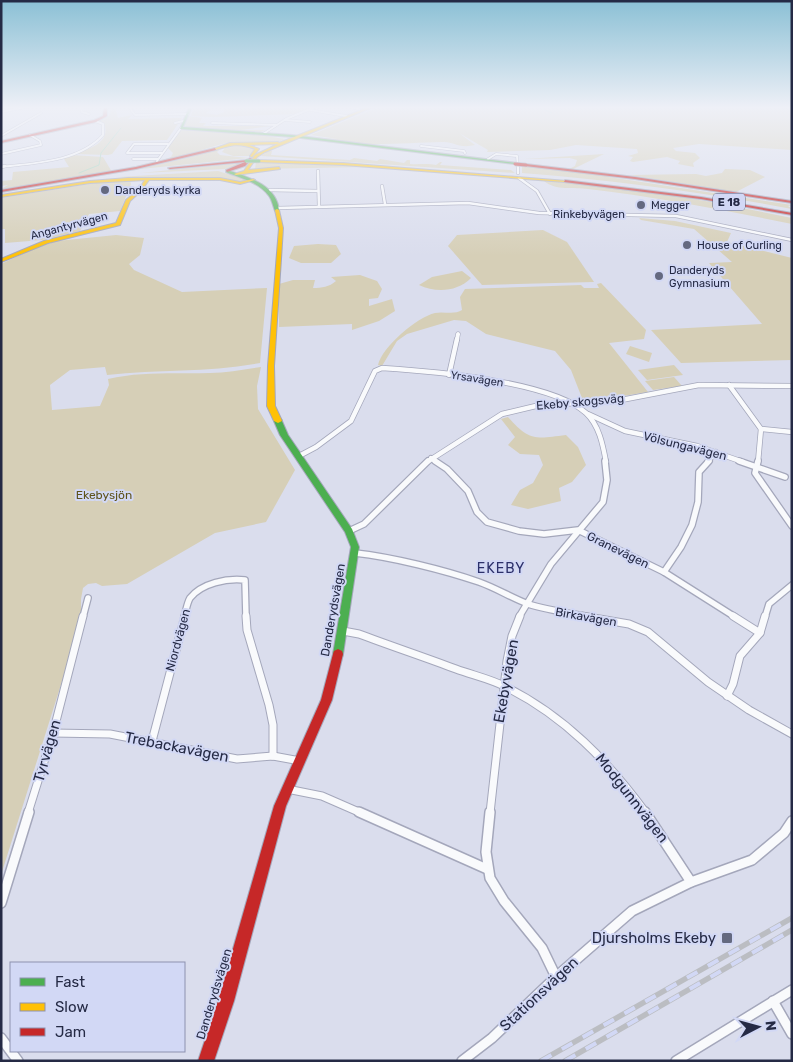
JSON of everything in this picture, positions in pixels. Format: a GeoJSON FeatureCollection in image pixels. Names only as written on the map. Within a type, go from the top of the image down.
{"type":"FeatureCollection","features":[{"type":"Feature","properties":{"kind":"main road"},"geometry":{"type":"LineString","coordinates":[[79,179],[187,157]]}},
{"type":"Feature","properties":{"kind":"main road"},"geometry":{"type":"LineString","coordinates":[[228,157],[247,166],[270,190]]}},
{"type":"Feature","properties":{"kind":"main road"},"geometry":{"type":"LineString","coordinates":[[1,193],[90,182],[148,178],[220,179],[240,183],[253,157]]}},
{"type":"Feature","properties":{"kind":"main road"},"geometry":{"type":"LineString","coordinates":[[247,166],[256,157]]}},
{"type":"Feature","properties":{"kind":"main road"},"geometry":{"type":"LineString","coordinates":[[247,166],[262,157]]}},
{"type":"Feature","properties":{"kind":"main road"},"geometry":{"type":"LineString","coordinates":[[467,157],[488,160],[518,171]]}},
{"type":"Feature","properties":{"kind":"main road","name":"E 18"},"geometry":{"type":"LineString","coordinates":[[1,193],[168,166],[247,166],[313,160],[594,180],[716,197],[792,213]]}},
{"type":"Feature","properties":{"kind":"main road","name":"E 18"},"geometry":{"type":"LineString","coordinates":[[1,193],[158,169],[310,162],[518,171],[656,190],[792,213]]}},
{"type":"Feature","properties":{"kind":"main road"},"geometry":{"type":"LineString","coordinates":[[37,188],[154,172],[247,166],[271,168],[518,171],[526,165],[792,202]]}},
{"type":"Feature","properties":{"kind":"main road","name":"Angantyrvägen"},"geometry":{"type":"LineString","coordinates":[[1,261],[46,242],[118,224],[128,200],[140,190],[148,178]]}},
{"type":"Feature","properties":{"kind":"main road","name":"Danderydsvägen"},"geometry":{"type":"LineString","coordinates":[[206,1061],[226,1001],[265,856],[288,789],[326,700],[343,631],[356,547],[349,531],[277,420],[269,394],[281,228],[278,208],[270,190]]}},
{"type":"Feature","properties":{"kind":"street"},"geometry":{"type":"LineString","coordinates":[[1,166],[41,161],[56,157]]}},
{"type":"Feature","properties":{"kind":"street"},"geometry":{"type":"LineString","coordinates":[[132,159],[158,160],[160,157]]}},
{"type":"Feature","properties":{"kind":"street"},"geometry":{"type":"LineString","coordinates":[[318,171],[319,206]]}},
{"type":"Feature","properties":{"kind":"street"},"geometry":{"type":"LineString","coordinates":[[518,171],[537,191],[550,214]]}},
{"type":"Feature","properties":{"kind":"street"},"geometry":{"type":"LineString","coordinates":[[382,186],[385,204]]}},
{"type":"Feature","properties":{"kind":"street"},"geometry":{"type":"LineString","coordinates":[[270,190],[318,191]]}},
{"type":"Feature","properties":{"kind":"street","name":"Rinkebyvägen"},"geometry":{"type":"LineString","coordinates":[[278,208],[468,203],[550,214],[676,216],[792,240]]}},
{"type":"Feature","properties":{"kind":"street"},"geometry":{"type":"LineString","coordinates":[[450,374],[458,334]]}},
{"type":"Feature","properties":{"kind":"street","name":"Yrsavägen"},"geometry":{"type":"LineString","coordinates":[[299,456],[316,448],[351,421],[376,369],[418,370],[450,374],[534,390],[574,405]]}},
{"type":"Feature","properties":{"kind":"street","name":"Ekeby skogsväg"},"geometry":{"type":"LineString","coordinates":[[349,531],[364,524],[400,486],[431,458],[502,414],[540,405],[574,405],[616,401],[699,385],[792,386]]}},
{"type":"Feature","properties":{"kind":"street"},"geometry":{"type":"LineString","coordinates":[[730,385],[762,429],[755,473],[792,526]]}},
{"type":"Feature","properties":{"kind":"street"},"geometry":{"type":"LineString","coordinates":[[574,405],[587,413]]}},
{"type":"Feature","properties":{"kind":"street","name":"Völsungavägen"},"geometry":{"type":"LineString","coordinates":[[587,413],[625,431],[716,452],[785,477]]}},
{"type":"Feature","properties":{"kind":"street","name":"Ekebyvägen"},"geometry":{"type":"LineString","coordinates":[[487,869],[497,730],[509,649],[517,621],[526,603],[578,530],[602,504],[608,478],[602,443],[587,413]]}},
{"type":"Feature","properties":{"kind":"street"},"geometry":{"type":"LineString","coordinates":[[762,429],[792,432]]}},
{"type":"Feature","properties":{"kind":"street"},"geometry":{"type":"LineString","coordinates":[[664,572],[688,536],[696,520],[699,472],[716,452]]}},
{"type":"Feature","properties":{"kind":"street","name":"Granevägen"},"geometry":{"type":"LineString","coordinates":[[431,458],[447,469],[468,491],[476,512],[487,522],[518,531],[544,534],[578,530],[664,572],[760,633]]}},
{"type":"Feature","properties":{"kind":"street","name":"Birkavägen"},"geometry":{"type":"LineString","coordinates":[[355,553],[373,554],[476,581],[502,590],[526,603],[549,610],[629,624],[648,632],[727,696],[792,734]]}},
{"type":"Feature","properties":{"kind":"street","name":"Niordvägen"},"geometry":{"type":"LineString","coordinates":[[152,741],[189,599],[199,590],[234,578],[245,580],[246,630],[270,705],[273,726],[273,756]]}},
{"type":"Feature","properties":{"kind":"street"},"geometry":{"type":"LineString","coordinates":[[727,696],[733,684],[740,656],[760,633],[769,604],[792,584]]}},
{"type":"Feature","properties":{"kind":"street","name":"Tyrvägen"},"geometry":{"type":"LineString","coordinates":[[1,903],[53,733],[88,598]]}},
{"type":"Feature","properties":{"kind":"street","name":"Modgunnvägen"},"geometry":{"type":"LineString","coordinates":[[343,631],[359,634],[504,686],[522,695],[567,725],[601,755],[654,822],[691,882]]}},
{"type":"Feature","properties":{"kind":"street","name":"Trebackavägen"},"geometry":{"type":"LineString","coordinates":[[53,733],[110,734],[237,759],[273,756],[300,761]]}},
{"type":"Feature","properties":{"kind":"street"},"geometry":{"type":"LineString","coordinates":[[288,789],[322,796],[487,869],[493,884],[548,957],[556,977]]}},
{"type":"Feature","properties":{"kind":"street","name":"Stationsvägen"},"geometry":{"type":"LineString","coordinates":[[462,1061],[492,1038],[556,977],[632,911],[691,882],[752,860],[784,833],[792,821]]}},
{"type":"Feature","properties":{"kind":"street"},"geometry":{"type":"LineString","coordinates":[[676,1061],[792,990]]}},
{"type":"Feature","properties":{"kind":"street"},"geometry":{"type":"LineString","coordinates":[[774,1001],[792,1034]]}},
{"type":"Feature","properties":{"kind":"street"},"geometry":{"type":"LineString","coordinates":[[1,1038],[10,1050]]}},
{"type":"Feature","properties":{"kind":"green space"},"geometry":{"type":"Polygon","coordinates":[[[103,157],[112,172],[1,189],[8,185],[1,186],[1,181],[12,180],[13,172],[69,167],[64,159],[61,158],[103,157]]]}},
{"type":"Feature","properties":{"kind":"green space"},"geometry":{"type":"Polygon","coordinates":[[[171,157],[179,157],[150,165],[171,157]]]}},
{"type":"Feature","properties":{"kind":"green space"},"geometry":{"type":"Polygon","coordinates":[[[191,157],[235,157],[248,158],[141,169],[191,157]]]}},
{"type":"Feature","properties":{"kind":"green space"},"geometry":{"type":"Polygon","coordinates":[[[269,157],[350,160],[354,158],[377,161],[380,159],[404,163],[410,160],[410,164],[436,165],[442,162],[440,165],[511,170],[515,173],[269,157]]]}},
{"type":"Feature","properties":{"kind":"green space"},"geometry":{"type":"Polygon","coordinates":[[[599,157],[573,169],[569,169],[575,166],[577,160],[570,158],[524,159],[599,157]]]}},
{"type":"Feature","properties":{"kind":"green space"},"geometry":{"type":"Polygon","coordinates":[[[631,157],[699,157],[700,158],[693,163],[694,167],[678,164],[680,161],[667,157],[630,161],[633,157],[631,157]]]}},
{"type":"Feature","properties":{"kind":"green space"},"geometry":{"type":"Polygon","coordinates":[[[256,162],[365,167],[255,169],[256,162]]]}},
{"type":"Feature","properties":{"kind":"green space"},"geometry":{"type":"Polygon","coordinates":[[[245,163],[225,169],[140,173],[245,163]]]}},
{"type":"Feature","properties":{"kind":"green space"},"geometry":{"type":"Polygon","coordinates":[[[522,165],[609,175],[609,177],[792,205],[788,206],[792,209],[657,187],[522,173],[522,165]]]}},
{"type":"Feature","properties":{"kind":"green space"},"geometry":{"type":"Polygon","coordinates":[[[725,169],[750,170],[765,177],[736,192],[630,175],[696,174],[706,176],[722,173],[725,169]]]}},
{"type":"Feature","properties":{"kind":"green space"},"geometry":{"type":"Polygon","coordinates":[[[218,171],[247,180],[240,182],[218,178],[119,177],[218,171]]]}},
{"type":"Feature","properties":{"kind":"green space"},"geometry":{"type":"Polygon","coordinates":[[[130,181],[131,184],[120,211],[89,214],[80,231],[42,240],[5,243],[5,229],[1,229],[1,198],[96,183],[130,181]]]}},
{"type":"Feature","properties":{"kind":"green space"},"geometry":{"type":"Polygon","coordinates":[[[544,181],[638,190],[700,200],[792,218],[792,224],[639,196],[554,186],[544,181]]]}},
{"type":"Feature","properties":{"kind":"green space"},"geometry":{"type":"Polygon","coordinates":[[[639,218],[675,221],[731,233],[727,242],[792,258],[792,360],[681,363],[651,330],[762,324],[709,263],[732,262],[694,229],[641,220],[639,218]]]}},
{"type":"Feature","properties":{"kind":"green space"},"geometry":{"type":"Polygon","coordinates":[[[543,230],[567,242],[594,282],[482,285],[448,246],[457,235],[543,230]]]}},
{"type":"Feature","properties":{"kind":"green space","name":"Ekebysjön"},"geometry":{"type":"Polygon","coordinates":[[[116,235],[144,238],[140,255],[129,264],[134,270],[182,292],[267,288],[260,363],[203,370],[107,375],[105,367],[70,370],[50,385],[52,410],[100,406],[109,385],[108,379],[121,376],[210,373],[261,367],[257,386],[258,409],[295,470],[266,522],[215,533],[127,584],[102,586],[96,583],[88,584],[83,588],[81,621],[1,875],[1,264],[31,250],[57,241],[116,235]]]}},
{"type":"Feature","properties":{"kind":"green space"},"geometry":{"type":"Polygon","coordinates":[[[336,245],[341,254],[331,263],[301,263],[289,258],[294,246],[336,245]]]}},
{"type":"Feature","properties":{"kind":"green space"},"geometry":{"type":"Polygon","coordinates":[[[462,271],[471,278],[453,288],[439,290],[419,285],[432,277],[462,271]]]}},
{"type":"Feature","properties":{"kind":"green space"},"geometry":{"type":"Polygon","coordinates":[[[360,275],[377,281],[382,289],[378,298],[369,299],[369,306],[392,299],[395,311],[379,321],[352,330],[352,324],[279,327],[279,284],[293,280],[315,280],[313,288],[319,288],[328,286],[336,281],[331,277],[360,275]]]}},
{"type":"Feature","properties":{"kind":"green space"},"geometry":{"type":"Polygon","coordinates":[[[601,283],[646,330],[644,339],[609,343],[648,392],[610,398],[582,398],[571,370],[555,351],[486,334],[466,321],[454,320],[407,334],[397,341],[382,366],[378,365],[393,342],[419,320],[435,313],[462,310],[460,297],[465,289],[581,285],[584,288],[599,288],[597,284],[601,283]]]}},
{"type":"Feature","properties":{"kind":"green space"},"geometry":{"type":"Polygon","coordinates":[[[630,346],[652,353],[649,362],[626,354],[630,346]]]}},
{"type":"Feature","properties":{"kind":"green space"},"geometry":{"type":"Polygon","coordinates":[[[674,365],[683,375],[647,380],[638,370],[674,365]]]}},
{"type":"Feature","properties":{"kind":"green space"},"geometry":{"type":"Polygon","coordinates":[[[674,377],[682,386],[653,390],[645,381],[674,377]]]}},
{"type":"Feature","properties":{"kind":"green space"},"geometry":{"type":"Polygon","coordinates":[[[508,417],[527,434],[540,437],[566,435],[578,447],[586,465],[572,482],[559,488],[561,501],[528,509],[511,505],[520,490],[533,483],[543,465],[539,455],[520,454],[508,445],[515,437],[501,419],[508,417]]]}},
{"type":"Feature","properties":{"kind":"waterway"},"geometry":{"type":"LineString","coordinates":[[79,173],[99,165],[100,157]]}},
{"type":"Feature","properties":{"kind":"railway"},"geometry":{"type":"LineString","coordinates":[[541,1061],[792,918]]}},
{"type":"Feature","properties":{"kind":"railway"},"geometry":{"type":"LineString","coordinates":[[565,1061],[792,930]]}},
{"type":"Feature","properties":{"kind":"traffic: fast"},"geometry":{"type":"LineString","coordinates":[[462,157],[515,163]]}},
{"type":"Feature","properties":{"kind":"traffic: fast"},"geometry":{"type":"LineString","coordinates":[[246,161],[259,161]]}},
{"type":"Feature","properties":{"kind":"traffic: fast"},"geometry":{"type":"LineString","coordinates":[[227,171],[265,188],[274,201],[277,210]]}},
{"type":"Feature","properties":{"kind":"traffic: fast"},"geometry":{"type":"LineString","coordinates":[[278,421],[284,435],[349,531],[355,547],[338,654]]}},
{"type":"Feature","properties":{"kind":"traffic: slow"},"geometry":{"type":"LineString","coordinates":[[236,174],[245,172],[256,157]]}},
{"type":"Feature","properties":{"kind":"traffic: slow"},"geometry":{"type":"LineString","coordinates":[[259,161],[343,164],[565,181]]}},
{"type":"Feature","properties":{"kind":"traffic: slow"},"geometry":{"type":"LineString","coordinates":[[245,172],[279,168]]}},
{"type":"Feature","properties":{"kind":"traffic: slow"},"geometry":{"type":"LineString","coordinates":[[1,196],[90,182],[128,179],[220,179],[240,183],[253,180]]}},
{"type":"Feature","properties":{"kind":"traffic: slow"},"geometry":{"type":"LineString","coordinates":[[1,261],[46,242],[118,224],[128,200],[140,190],[148,179]]}},
{"type":"Feature","properties":{"kind":"traffic: slow"},"geometry":{"type":"LineString","coordinates":[[277,210],[281,228],[271,366],[271,406],[278,421]]}},
{"type":"Feature","properties":{"kind":"traffic: jam"},"geometry":{"type":"LineString","coordinates":[[1,191],[136,168],[187,157]]}},
{"type":"Feature","properties":{"kind":"traffic: jam"},"geometry":{"type":"LineString","coordinates":[[227,171],[244,165],[250,159]]}},
{"type":"Feature","properties":{"kind":"traffic: jam"},"geometry":{"type":"LineString","coordinates":[[170,168],[246,161]]}},
{"type":"Feature","properties":{"kind":"traffic: jam"},"geometry":{"type":"LineString","coordinates":[[515,164],[526,165]]}},
{"type":"Feature","properties":{"kind":"traffic: jam"},"geometry":{"type":"LineString","coordinates":[[526,165],[635,178],[792,202]]}},
{"type":"Feature","properties":{"kind":"traffic: jam"},"geometry":{"type":"LineString","coordinates":[[565,181],[701,198],[792,214]]}},
{"type":"Feature","properties":{"kind":"traffic: jam"},"geometry":{"type":"LineString","coordinates":[[206,1061],[226,1001],[280,806],[326,700],[338,654]]}},
{"type":"Feature","properties":{"kind":"place","name":"Danderyds kyrka"},"geometry":{"type":"Point","coordinates":[105,190]}},
{"type":"Feature","properties":{"kind":"place","name":"Megger"},"geometry":{"type":"Point","coordinates":[641,205]}},
{"type":"Feature","properties":{"kind":"place","name":"House of Curling"},"geometry":{"type":"Point","coordinates":[687,245]}},
{"type":"Feature","properties":{"kind":"place","name":"Danderyds Gymnasium"},"geometry":{"type":"Point","coordinates":[659,276]}},
{"type":"Feature","properties":{"kind":"place","name":"Djursholms Ekeby"},"geometry":{"type":"Point","coordinates":[727,938]}},
{"type":"Feature","properties":{"kind":"district","name":"EKEBY"},"geometry":{"type":"Point","coordinates":[501,568]}}]}
